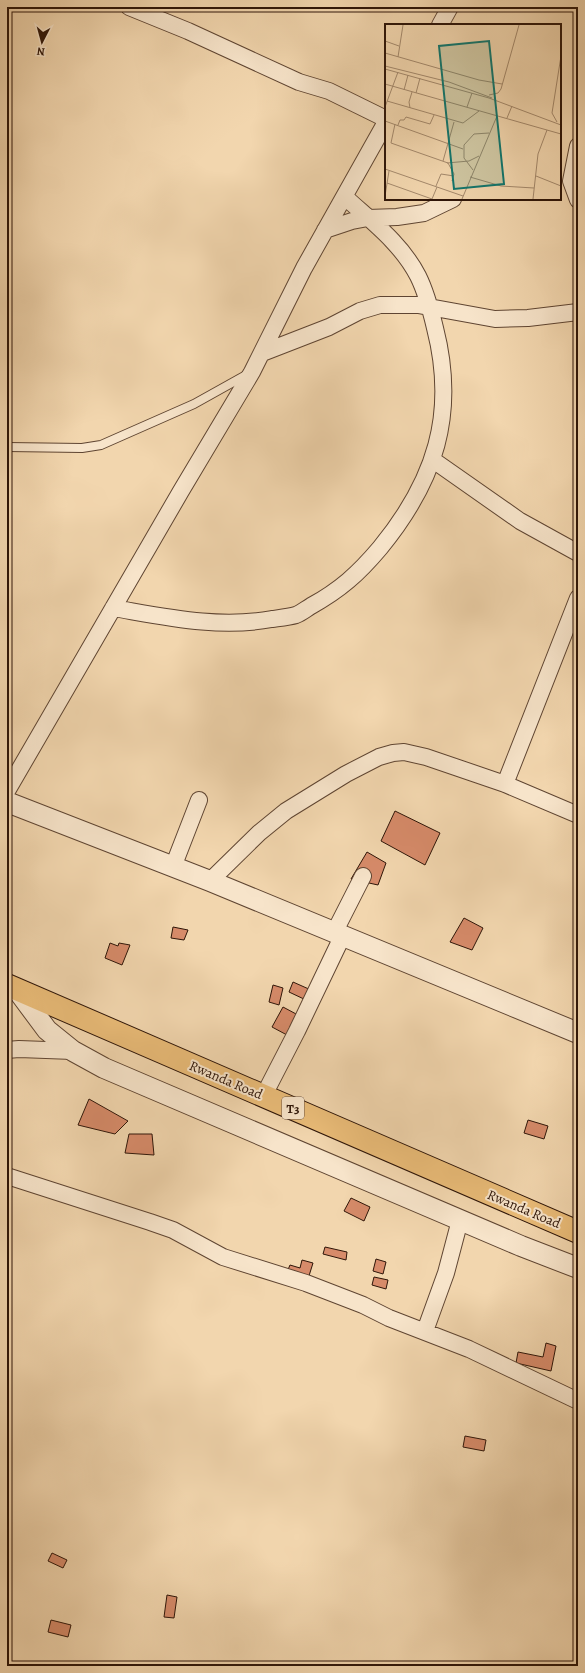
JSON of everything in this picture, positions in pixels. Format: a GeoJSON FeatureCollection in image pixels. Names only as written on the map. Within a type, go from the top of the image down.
{"type":"FeatureCollection","features":[{"type":"Feature","properties":{"kind":"highway","name":"Rwanda Road"},"geometry":{"type":"LineString","coordinates":[[12,988],[264,1095],[418,1164],[578,1232]]}},
{"type":"Feature","properties":{"kind":"street"},"geometry":{"type":"LineString","coordinates":[[129,7],[188,31],[299,82],[329,92],[385,120]]}},
{"type":"Feature","properties":{"kind":"street"},"geometry":{"type":"LineString","coordinates":[[441,24],[450,7]]}},
{"type":"Feature","properties":{"kind":"street"},"geometry":{"type":"LineString","coordinates":[[7,791],[181,491],[252,372],[304,268],[345,197],[385,123]]}},
{"type":"Feature","properties":{"kind":"street"},"geometry":{"type":"LineString","coordinates":[[577,149],[571,181],[578,200]]}},
{"type":"Feature","properties":{"kind":"street"},"geometry":{"type":"LineString","coordinates":[[113,608],[212,623],[251,623],[295,615],[332,595],[362,570],[388,538],[415,497],[433,460],[443,414],[444,385],[441,351],[429,307],[417,275],[396,243],[345,197]]}},
{"type":"Feature","properties":{"kind":"street"},"geometry":{"type":"LineString","coordinates":[[325,230],[352,221],[368,218],[397,217],[424,213],[450,200]]}},
{"type":"Feature","properties":{"kind":"street"},"geometry":{"type":"LineString","coordinates":[[262,353],[329,327],[360,311],[380,305],[418,305],[495,319],[528,318],[578,312]]}},
{"type":"Feature","properties":{"kind":"street"},"geometry":{"type":"LineString","coordinates":[[433,460],[520,521],[578,553]]}},
{"type":"Feature","properties":{"kind":"street"},"geometry":{"type":"LineString","coordinates":[[505,784],[578,598]]}},
{"type":"Feature","properties":{"kind":"street"},"geometry":{"type":"LineString","coordinates":[[210,881],[260,833],[286,811],[346,774],[379,757],[404,752],[426,757],[505,784],[578,815]]}},
{"type":"Feature","properties":{"kind":"street"},"geometry":{"type":"LineString","coordinates":[[173,867],[199,800]]}},
{"type":"Feature","properties":{"kind":"street"},"geometry":{"type":"LineString","coordinates":[[7,802],[210,881],[578,1033]]}},
{"type":"Feature","properties":{"kind":"street"},"geometry":{"type":"LineString","coordinates":[[264,1095],[338,935],[363,876]]}},
{"type":"Feature","properties":{"kind":"street"},"geometry":{"type":"LineString","coordinates":[[12,988],[47,1030],[73,1051],[104,1068],[460,1220],[578,1268]]}},
{"type":"Feature","properties":{"kind":"street"},"geometry":{"type":"LineString","coordinates":[[7,1050],[73,1051]]}},
{"type":"Feature","properties":{"kind":"street"},"geometry":{"type":"LineString","coordinates":[[7,1176],[173,1230],[223,1257],[319,1287],[400,1322],[469,1349],[578,1401]]}},
{"type":"Feature","properties":{"kind":"street"},"geometry":{"type":"LineString","coordinates":[[425,1331],[446,1273],[460,1220]]}},
{"type":"Feature","properties":{"kind":"lane"},"geometry":{"type":"LineString","coordinates":[[7,447],[82,448],[101,445],[194,404],[252,372]]}},
{"type":"Feature","properties":{"kind":"building"},"geometry":{"type":"Polygon","coordinates":[[[395,811],[440,833],[425,865],[381,841],[395,811]]]}},
{"type":"Feature","properties":{"kind":"building"},"geometry":{"type":"Polygon","coordinates":[[[367,852],[386,863],[378,885],[351,879],[367,852]]]}},
{"type":"Feature","properties":{"kind":"building"},"geometry":{"type":"Polygon","coordinates":[[[464,918],[483,928],[472,950],[450,942],[464,918]]]}},
{"type":"Feature","properties":{"kind":"building"},"geometry":{"type":"Polygon","coordinates":[[[173,927],[188,930],[184,940],[171,938],[173,927]]]}},
{"type":"Feature","properties":{"kind":"building"},"geometry":{"type":"Polygon","coordinates":[[[110,943],[118,946],[119,943],[130,945],[122,965],[105,958],[110,943]]]}},
{"type":"Feature","properties":{"kind":"building"},"geometry":{"type":"Polygon","coordinates":[[[293,982],[311,990],[306,1000],[289,992],[293,982]]]}},
{"type":"Feature","properties":{"kind":"building"},"geometry":{"type":"Polygon","coordinates":[[[273,985],[283,988],[279,1005],[269,1002],[273,985]]]}},
{"type":"Feature","properties":{"kind":"building"},"geometry":{"type":"Polygon","coordinates":[[[283,1007],[298,1015],[287,1035],[272,1027],[283,1007]]]}},
{"type":"Feature","properties":{"kind":"building"},"geometry":{"type":"Polygon","coordinates":[[[89,1099],[128,1121],[115,1134],[78,1125],[89,1099]]]}},
{"type":"Feature","properties":{"kind":"building"},"geometry":{"type":"Polygon","coordinates":[[[528,1120],[548,1126],[544,1139],[524,1133],[528,1120]]]}},
{"type":"Feature","properties":{"kind":"building"},"geometry":{"type":"Polygon","coordinates":[[[129,1134],[152,1134],[154,1155],[125,1153],[129,1134]]]}},
{"type":"Feature","properties":{"kind":"building"},"geometry":{"type":"Polygon","coordinates":[[[351,1198],[370,1207],[364,1221],[344,1211],[351,1198]]]}},
{"type":"Feature","properties":{"kind":"building"},"geometry":{"type":"Polygon","coordinates":[[[325,1247],[347,1252],[346,1260],[323,1254],[325,1247]]]}},
{"type":"Feature","properties":{"kind":"building"},"geometry":{"type":"Polygon","coordinates":[[[376,1259],[386,1262],[383,1274],[373,1271],[376,1259]]]}},
{"type":"Feature","properties":{"kind":"building"},"geometry":{"type":"Polygon","coordinates":[[[302,1260],[313,1263],[308,1279],[287,1272],[290,1265],[300,1268],[302,1260]]]}},
{"type":"Feature","properties":{"kind":"building"},"geometry":{"type":"Polygon","coordinates":[[[374,1277],[388,1280],[386,1289],[372,1285],[374,1277]]]}},
{"type":"Feature","properties":{"kind":"building"},"geometry":{"type":"Polygon","coordinates":[[[546,1343],[556,1346],[551,1371],[516,1363],[518,1352],[543,1357],[546,1343]]]}},
{"type":"Feature","properties":{"kind":"building"},"geometry":{"type":"Polygon","coordinates":[[[465,1436],[486,1440],[484,1451],[463,1447],[465,1436]]]}},
{"type":"Feature","properties":{"kind":"building"},"geometry":{"type":"Polygon","coordinates":[[[52,1553],[67,1560],[63,1568],[48,1561],[52,1553]]]}},
{"type":"Feature","properties":{"kind":"building"},"geometry":{"type":"Polygon","coordinates":[[[167,1595],[177,1597],[174,1618],[164,1617],[167,1595]]]}},
{"type":"Feature","properties":{"kind":"building"},"geometry":{"type":"Polygon","coordinates":[[[51,1620],[71,1625],[68,1637],[48,1632],[51,1620]]]}}]}
